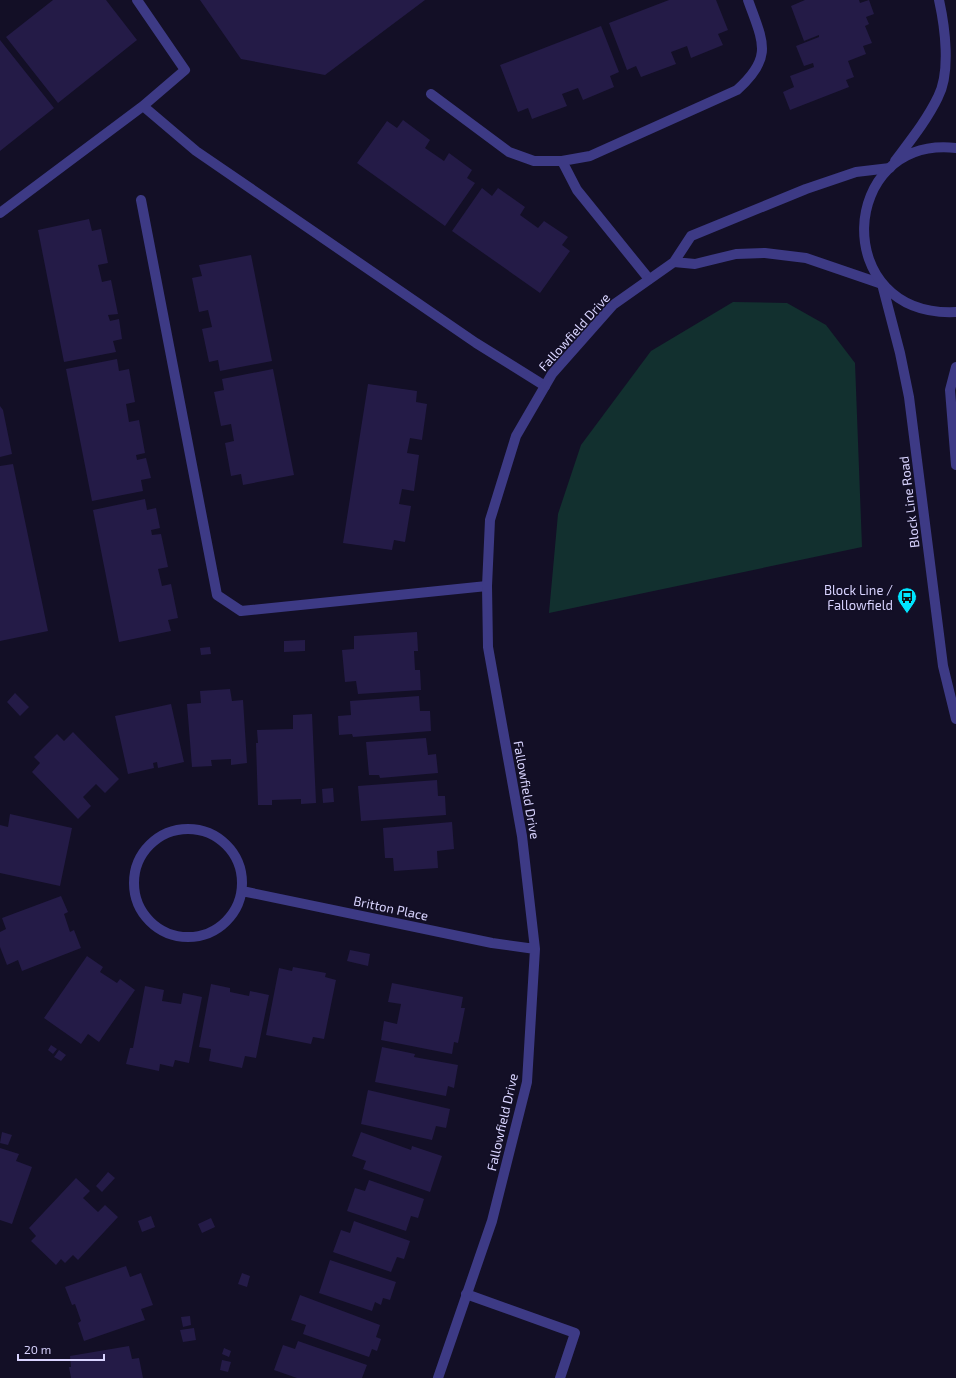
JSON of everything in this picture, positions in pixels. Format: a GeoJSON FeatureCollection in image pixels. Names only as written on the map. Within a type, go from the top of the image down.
{"type":"FeatureCollection","features":[{"type":"Feature","properties":{"kind":"street"},"geometry":{"type":"LineString","coordinates":[[0,213],[143,106],[185,70],[137,0]]}},
{"type":"Feature","properties":{"kind":"street"},"geometry":{"type":"LineString","coordinates":[[431,94],[510,152],[534,161],[562,161],[590,156],[737,90],[752,78],[762,60],[763,41],[748,0]]}},
{"type":"Feature","properties":{"kind":"street"},"geometry":{"type":"LineString","coordinates":[[882,284],[868,258],[864,239],[864,220],[868,201],[874,189],[924,121],[939,97],[944,76],[945,48],[939,0]]}},
{"type":"Feature","properties":{"kind":"street"},"geometry":{"type":"LineString","coordinates":[[143,106],[196,151],[476,342],[545,386]]}},
{"type":"Feature","properties":{"kind":"street"},"geometry":{"type":"LineString","coordinates":[[890,168],[907,156],[926,149],[945,146],[956,148]]}},
{"type":"Feature","properties":{"kind":"street"},"geometry":{"type":"LineString","coordinates":[[562,161],[577,190],[649,279]]}},
{"type":"Feature","properties":{"kind":"street","name":"Fallowfield Drive"},"geometry":{"type":"LineString","coordinates":[[438,1378],[492,1221],[527,1082],[535,949],[522,836],[488,647],[487,586],[490,520],[516,436],[552,374],[613,305],[674,262],[691,236],[806,189],[856,172],[890,168]]}},
{"type":"Feature","properties":{"kind":"street"},"geometry":{"type":"LineString","coordinates":[[141,200],[217,595],[241,612],[487,586]]}},
{"type":"Feature","properties":{"kind":"street"},"geometry":{"type":"LineString","coordinates":[[674,262],[695,264],[736,254],[765,253],[806,258],[882,284],[903,301],[924,310],[943,313],[956,312]]}},
{"type":"Feature","properties":{"kind":"street","name":"Block Line Road"},"geometry":{"type":"LineString","coordinates":[[882,284],[900,353],[909,397],[942,659],[956,719]]}},
{"type":"Feature","properties":{"kind":"street"},"geometry":{"type":"LineString","coordinates":[[956,367],[950,390],[956,465]]}},
{"type":"Feature","properties":{"kind":"street"},"geometry":{"type":"LineString","coordinates":[[183,829],[208,832],[224,842],[234,855],[241,872],[242,891],[233,914],[219,928],[199,936],[180,937],[159,930],[145,917],[135,899],[133,880],[135,869],[142,852],[149,844],[164,833],[183,829]]}},
{"type":"Feature","properties":{"kind":"street","name":"Britton Place"},"geometry":{"type":"LineString","coordinates":[[242,891],[492,942],[535,949]]}},
{"type":"Feature","properties":{"kind":"street"},"geometry":{"type":"LineString","coordinates":[[466,1294],[575,1333],[560,1378]]}},
{"type":"Feature","properties":{"kind":"green space"},"geometry":{"type":"Polygon","coordinates":[[[733,302],[787,303],[826,325],[855,363],[862,547],[549,613],[558,514],[581,445],[651,351],[733,302]]]}},
{"type":"Feature","properties":{"kind":"building"},"geometry":{"type":"Polygon","coordinates":[[[53,0],[106,0],[137,40],[58,103],[6,37],[53,0]]]}},
{"type":"Feature","properties":{"kind":"building"},"geometry":{"type":"Polygon","coordinates":[[[200,0],[425,0],[325,75],[241,59],[200,0]]]}},
{"type":"Feature","properties":{"kind":"building"},"geometry":{"type":"Polygon","coordinates":[[[669,0],[716,0],[728,30],[718,34],[723,45],[691,58],[687,46],[671,52],[676,64],[641,77],[636,66],[627,70],[609,23],[669,0]]]}},
{"type":"Feature","properties":{"kind":"building"},"geometry":{"type":"Polygon","coordinates":[[[805,0],[859,0],[860,3],[869,0],[874,14],[866,17],[869,24],[865,26],[872,43],[863,46],[866,54],[848,61],[854,77],[846,80],[849,87],[790,110],[783,92],[794,87],[790,76],[814,67],[813,63],[804,66],[796,46],[819,37],[819,35],[804,41],[791,6],[805,0]]]}},
{"type":"Feature","properties":{"kind":"building"},"geometry":{"type":"Polygon","coordinates":[[[601,26],[619,72],[610,76],[614,87],[583,100],[578,88],[562,94],[567,106],[532,119],[528,108],[518,112],[500,65],[601,26]]]}},
{"type":"Feature","properties":{"kind":"building"},"geometry":{"type":"Polygon","coordinates":[[[0,40],[54,108],[0,151],[0,40]]]}},
{"type":"Feature","properties":{"kind":"building"},"geometry":{"type":"Polygon","coordinates":[[[403,120],[430,140],[425,148],[444,161],[449,153],[472,170],[467,178],[475,183],[445,226],[357,163],[387,121],[397,128],[403,120]]]}},
{"type":"Feature","properties":{"kind":"building"},"geometry":{"type":"Polygon","coordinates":[[[482,188],[492,196],[498,188],[525,207],[520,215],[538,228],[544,221],[568,237],[562,245],[570,251],[540,293],[452,231],[482,188]]]}},
{"type":"Feature","properties":{"kind":"building"},"geometry":{"type":"Polygon","coordinates":[[[89,219],[92,231],[101,229],[108,263],[98,265],[102,282],[111,280],[118,314],[108,315],[110,321],[119,319],[122,339],[113,341],[116,352],[64,362],[38,230],[89,219]]]}},
{"type":"Feature","properties":{"kind":"building"},"geometry":{"type":"Polygon","coordinates":[[[251,255],[272,361],[220,371],[218,360],[209,362],[202,329],[212,327],[208,310],[199,312],[192,278],[202,276],[199,265],[251,255]]]}},
{"type":"Feature","properties":{"kind":"building"},"geometry":{"type":"Polygon","coordinates":[[[117,359],[119,371],[129,369],[135,402],[126,404],[129,422],[139,420],[145,453],[136,455],[137,460],[146,458],[151,478],[141,480],[143,491],[92,501],[66,369],[117,359]]]}},
{"type":"Feature","properties":{"kind":"building"},"geometry":{"type":"Polygon","coordinates":[[[273,369],[294,475],[243,485],[241,474],[231,476],[225,443],[234,441],[231,424],[221,426],[214,392],[224,390],[222,379],[273,369]]]}},
{"type":"Feature","properties":{"kind":"building"},"geometry":{"type":"Polygon","coordinates":[[[368,384],[417,391],[416,402],[427,404],[422,440],[410,438],[407,453],[419,455],[414,491],[402,489],[399,504],[411,506],[405,542],[394,540],[392,550],[343,543],[368,384]]]}},
{"type":"Feature","properties":{"kind":"building"},"geometry":{"type":"Polygon","coordinates":[[[0,406],[3,410],[12,454],[0,457],[0,406]]]}},
{"type":"Feature","properties":{"kind":"building"},"geometry":{"type":"Polygon","coordinates":[[[13,464],[48,631],[0,641],[0,466],[13,464]]]}},
{"type":"Feature","properties":{"kind":"building"},"geometry":{"type":"Polygon","coordinates":[[[145,499],[147,510],[156,508],[160,528],[151,530],[152,535],[161,534],[168,567],[158,569],[162,586],[171,584],[178,618],[168,620],[171,631],[119,642],[93,510],[145,499]]]}},
{"type":"Feature","properties":{"kind":"building"},"geometry":{"type":"Polygon","coordinates":[[[417,632],[418,651],[414,651],[415,670],[420,670],[421,690],[358,694],[356,681],[345,682],[342,650],[354,649],[354,636],[417,632]]]}},
{"type":"Feature","properties":{"kind":"building"},"geometry":{"type":"Polygon","coordinates":[[[305,640],[305,651],[284,652],[284,641],[305,640]]]}},
{"type":"Feature","properties":{"kind":"building"},"geometry":{"type":"Polygon","coordinates":[[[210,647],[211,654],[201,655],[200,648],[210,647]]]}},
{"type":"Feature","properties":{"kind":"building"},"geometry":{"type":"Polygon","coordinates":[[[230,689],[232,701],[243,700],[247,763],[231,765],[231,759],[211,760],[212,766],[192,767],[187,704],[201,703],[200,691],[230,689]]]}},
{"type":"Feature","properties":{"kind":"building"},"geometry":{"type":"Polygon","coordinates":[[[15,693],[29,707],[20,716],[7,702],[15,693]]]}},
{"type":"Feature","properties":{"kind":"building"},"geometry":{"type":"Polygon","coordinates":[[[419,696],[420,711],[430,711],[431,731],[353,737],[352,734],[339,735],[338,716],[351,715],[350,701],[419,696]]]}},
{"type":"Feature","properties":{"kind":"building"},"geometry":{"type":"Polygon","coordinates":[[[171,704],[184,762],[158,768],[157,762],[153,763],[154,768],[128,774],[115,716],[171,704]]]}},
{"type":"Feature","properties":{"kind":"building"},"geometry":{"type":"Polygon","coordinates":[[[312,714],[316,803],[301,804],[301,799],[272,800],[272,805],[258,805],[257,730],[293,729],[293,715],[312,714]]]}},
{"type":"Feature","properties":{"kind":"building"},"geometry":{"type":"Polygon","coordinates":[[[73,732],[119,779],[105,793],[96,784],[83,797],[91,806],[78,819],[32,772],[40,763],[34,757],[57,734],[64,741],[73,732]]]}},
{"type":"Feature","properties":{"kind":"building"},"geometry":{"type":"Polygon","coordinates":[[[426,738],[428,755],[436,754],[438,773],[380,778],[379,775],[369,775],[366,742],[426,738]]]}},
{"type":"Feature","properties":{"kind":"building"},"geometry":{"type":"Polygon","coordinates":[[[437,780],[438,796],[445,796],[446,815],[361,821],[358,786],[437,780]]]}},
{"type":"Feature","properties":{"kind":"building"},"geometry":{"type":"Polygon","coordinates":[[[333,788],[334,802],[323,803],[322,789],[333,788]]]}},
{"type":"Feature","properties":{"kind":"building"},"geometry":{"type":"Polygon","coordinates":[[[10,814],[72,828],[60,886],[0,873],[0,825],[8,827],[10,814]]]}},
{"type":"Feature","properties":{"kind":"building"},"geometry":{"type":"Polygon","coordinates":[[[452,822],[454,849],[437,851],[438,868],[394,871],[393,858],[385,858],[383,828],[452,822]]]}},
{"type":"Feature","properties":{"kind":"building"},"geometry":{"type":"Polygon","coordinates":[[[61,896],[68,912],[64,914],[70,932],[74,930],[81,948],[22,971],[18,960],[7,965],[0,947],[0,932],[6,929],[2,918],[61,896]]]}},
{"type":"Feature","properties":{"kind":"building"},"geometry":{"type":"Polygon","coordinates":[[[350,950],[370,954],[368,966],[347,961],[350,950]]]}},
{"type":"Feature","properties":{"kind":"building"},"geometry":{"type":"Polygon","coordinates":[[[87,956],[103,967],[100,972],[117,983],[120,979],[135,990],[99,1042],[88,1034],[81,1044],[44,1018],[87,956]]]}},
{"type":"Feature","properties":{"kind":"building"},"geometry":{"type":"Polygon","coordinates":[[[293,967],[326,973],[325,977],[336,980],[324,1039],[313,1037],[311,1044],[266,1035],[279,968],[292,971],[293,967]]]}},
{"type":"Feature","properties":{"kind":"building"},"geometry":{"type":"Polygon","coordinates":[[[392,983],[463,997],[461,1008],[465,1008],[458,1043],[454,1042],[452,1054],[381,1040],[384,1021],[397,1024],[401,1004],[388,1002],[392,983]]]}},
{"type":"Feature","properties":{"kind":"building"},"geometry":{"type":"Polygon","coordinates":[[[211,984],[230,988],[230,992],[249,996],[250,991],[269,995],[256,1058],[245,1056],[242,1068],[209,1061],[211,1049],[199,1047],[211,984]]]}},
{"type":"Feature","properties":{"kind":"building"},"geometry":{"type":"Polygon","coordinates":[[[145,986],[164,990],[162,1001],[181,1004],[183,993],[202,997],[189,1063],[175,1060],[173,1067],[160,1064],[159,1071],[126,1064],[130,1048],[133,1048],[145,986]]]}},
{"type":"Feature","properties":{"kind":"building"},"geometry":{"type":"Polygon","coordinates":[[[51,1045],[57,1049],[53,1054],[48,1050],[51,1045]]]}},
{"type":"Feature","properties":{"kind":"building"},"geometry":{"type":"Polygon","coordinates":[[[382,1047],[415,1054],[414,1057],[458,1065],[454,1088],[448,1086],[446,1096],[375,1082],[382,1047]]]}},
{"type":"Feature","properties":{"kind":"building"},"geometry":{"type":"Polygon","coordinates":[[[59,1050],[66,1055],[61,1061],[54,1057],[59,1050]]]}},
{"type":"Feature","properties":{"kind":"building"},"geometry":{"type":"Polygon","coordinates":[[[368,1090],[450,1109],[446,1128],[436,1126],[432,1140],[361,1124],[368,1090]]]}},
{"type":"Feature","properties":{"kind":"building"},"geometry":{"type":"Polygon","coordinates":[[[2,1132],[12,1135],[8,1145],[0,1143],[2,1132]]]}},
{"type":"Feature","properties":{"kind":"building"},"geometry":{"type":"Polygon","coordinates":[[[361,1132],[411,1150],[412,1146],[442,1156],[430,1192],[363,1169],[366,1161],[352,1156],[361,1132]]]}},
{"type":"Feature","properties":{"kind":"building"},"geometry":{"type":"Polygon","coordinates":[[[0,1148],[19,1154],[16,1161],[32,1167],[12,1224],[0,1220],[0,1148]]]}},
{"type":"Feature","properties":{"kind":"building"},"geometry":{"type":"Polygon","coordinates":[[[108,1172],[115,1178],[102,1192],[96,1186],[108,1172]]]}},
{"type":"Feature","properties":{"kind":"building"},"geometry":{"type":"Polygon","coordinates":[[[76,1178],[90,1191],[83,1198],[98,1212],[105,1205],[118,1217],[78,1260],[73,1255],[65,1263],[61,1259],[56,1265],[31,1241],[36,1236],[29,1228],[76,1178]]]}},
{"type":"Feature","properties":{"kind":"building"},"geometry":{"type":"Polygon","coordinates":[[[369,1180],[424,1199],[418,1218],[411,1216],[406,1231],[347,1211],[355,1188],[365,1191],[369,1180]]]}},
{"type":"Feature","properties":{"kind":"building"},"geometry":{"type":"Polygon","coordinates":[[[151,1216],[155,1227],[142,1232],[138,1221],[151,1216]]]}},
{"type":"Feature","properties":{"kind":"building"},"geometry":{"type":"Polygon","coordinates":[[[211,1218],[215,1227],[202,1233],[198,1224],[211,1218]]]}},
{"type":"Feature","properties":{"kind":"building"},"geometry":{"type":"Polygon","coordinates":[[[354,1221],[410,1241],[404,1259],[397,1257],[391,1272],[333,1252],[341,1230],[350,1233],[354,1221]]]}},
{"type":"Feature","properties":{"kind":"building"},"geometry":{"type":"Polygon","coordinates":[[[330,1260],[396,1282],[390,1300],[383,1298],[381,1305],[375,1302],[372,1311],[319,1293],[330,1260]]]}},
{"type":"Feature","properties":{"kind":"building"},"geometry":{"type":"Polygon","coordinates":[[[126,1266],[130,1277],[141,1273],[153,1305],[141,1309],[145,1320],[84,1341],[78,1323],[81,1321],[75,1304],[72,1305],[65,1287],[126,1266]]]}},
{"type":"Feature","properties":{"kind":"building"},"geometry":{"type":"Polygon","coordinates":[[[242,1273],[250,1276],[247,1287],[238,1284],[242,1273]]]}},
{"type":"Feature","properties":{"kind":"building"},"geometry":{"type":"Polygon","coordinates":[[[300,1295],[380,1325],[376,1337],[381,1339],[377,1351],[372,1349],[369,1357],[303,1334],[306,1325],[291,1320],[300,1295]]]}},
{"type":"Feature","properties":{"kind":"building"},"geometry":{"type":"Polygon","coordinates":[[[190,1316],[191,1325],[183,1327],[181,1317],[190,1316]]]}},
{"type":"Feature","properties":{"kind":"building"},"geometry":{"type":"Polygon","coordinates":[[[194,1328],[196,1340],[183,1342],[180,1330],[194,1328]]]}},
{"type":"Feature","properties":{"kind":"building"},"geometry":{"type":"Polygon","coordinates":[[[298,1341],[367,1365],[362,1378],[297,1378],[274,1370],[283,1345],[295,1349],[298,1341]]]}},
{"type":"Feature","properties":{"kind":"building"},"geometry":{"type":"Polygon","coordinates":[[[129,1346],[132,1359],[139,1358],[143,1378],[71,1378],[69,1367],[71,1367],[70,1356],[129,1346]]]}},
{"type":"Feature","properties":{"kind":"building"},"geometry":{"type":"Polygon","coordinates":[[[224,1348],[231,1351],[229,1357],[222,1354],[224,1348]]]}},
{"type":"Feature","properties":{"kind":"building"},"geometry":{"type":"Polygon","coordinates":[[[222,1360],[231,1362],[228,1372],[220,1370],[222,1360]]]}},
{"type":"Feature","properties":{"kind":"place","name":"Block Line / Fallowfield"},"geometry":{"type":"Point","coordinates":[907,614]}}]}
